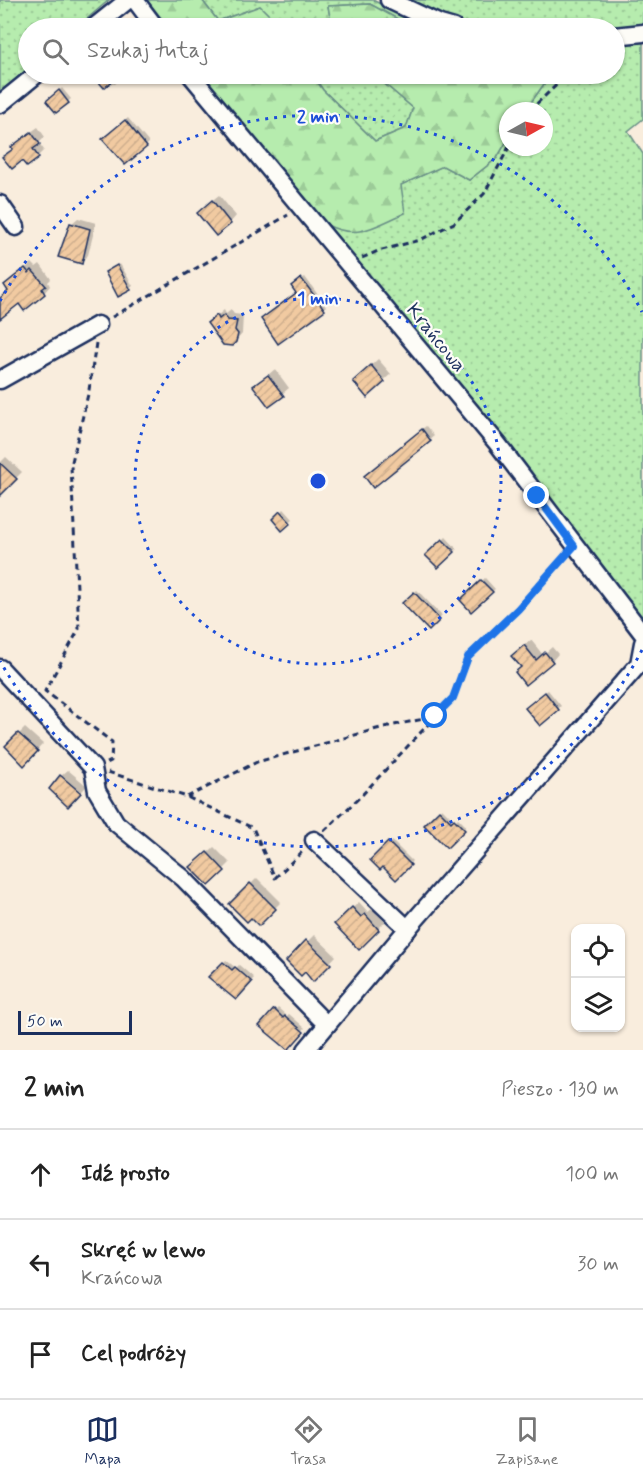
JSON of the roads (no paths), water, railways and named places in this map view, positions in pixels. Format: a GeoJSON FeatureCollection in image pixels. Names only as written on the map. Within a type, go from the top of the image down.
{"type":"FeatureCollection","features":[{"type":"Feature","properties":{"kind":"street"},"geometry":{"type":"LineString","coordinates":[[106,18],[128,0]]}},
{"type":"Feature","properties":{"kind":"street"},"geometry":{"type":"LineString","coordinates":[[135,0],[148,18]]}},
{"type":"Feature","properties":{"kind":"street"},"geometry":{"type":"LineString","coordinates":[[390,0],[428,18]]}},
{"type":"Feature","properties":{"kind":"street"},"geometry":{"type":"LineString","coordinates":[[625,35],[643,33]]}},
{"type":"Feature","properties":{"kind":"street"},"geometry":{"type":"LineString","coordinates":[[0,104],[25,84]]}},
{"type":"Feature","properties":{"kind":"street","name":"Krańcowa"},"geometry":{"type":"LineString","coordinates":[[198,84],[497,443],[643,634]]}},
{"type":"Feature","properties":{"kind":"street"},"geometry":{"type":"LineString","coordinates":[[0,204],[16,227]]}},
{"type":"Feature","properties":{"kind":"street"},"geometry":{"type":"LineString","coordinates":[[0,380],[98,325]]}},
{"type":"Feature","properties":{"kind":"street"},"geometry":{"type":"LineString","coordinates":[[306,1050],[408,929],[639,664],[643,643]]}},
{"type":"Feature","properties":{"kind":"street"},"geometry":{"type":"LineString","coordinates":[[0,668],[93,768],[98,791],[116,823],[183,878],[327,1025]]}},
{"type":"Feature","properties":{"kind":"street"},"geometry":{"type":"LineString","coordinates":[[314,840],[408,929]]}}]}
